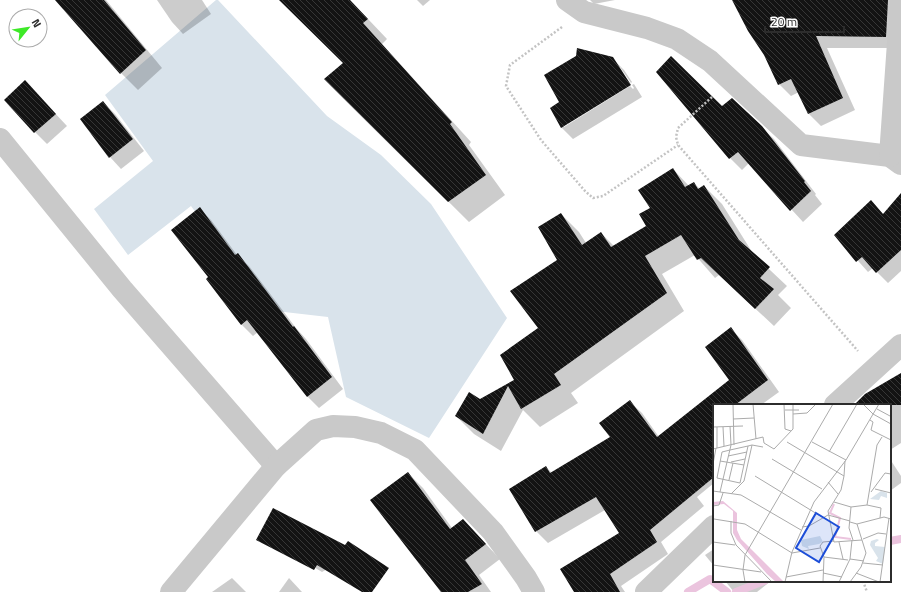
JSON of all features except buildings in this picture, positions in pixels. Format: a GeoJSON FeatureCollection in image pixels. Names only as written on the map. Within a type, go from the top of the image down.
{"type":"FeatureCollection","features":[{"type":"Feature","properties":{"kind":"street"},"geometry":{"type":"LineString","coordinates":[[575,6],[647,28],[677,39],[710,61],[801,145],[896,160],[901,0]]}},
{"type":"Feature","properties":{"kind":"street"},"geometry":{"type":"LineString","coordinates":[[0,140],[122,288],[276,466]]}},
{"type":"Feature","properties":{"kind":"street"},"geometry":{"type":"LineString","coordinates":[[836,404],[901,345]]}},
{"type":"Feature","properties":{"kind":"street"},"geometry":{"type":"LineString","coordinates":[[172,592],[276,466],[316,430],[333,426],[362,428],[381,433],[415,450],[493,532],[526,578],[534,592]]}},
{"type":"Feature","properties":{"kind":"street"},"geometry":{"type":"LineString","coordinates":[[646,592],[713,527]]}},
{"type":"Feature","properties":{"kind":"path"},"geometry":{"type":"LineString","coordinates":[[575,6],[510,65],[506,86],[541,140],[593,198],[603,196],[678,145]]}},
{"type":"Feature","properties":{"kind":"path"},"geometry":{"type":"LineString","coordinates":[[732,80],[678,128],[676,137],[678,145],[874,370]]}},
{"type":"Feature","properties":{"kind":"path"},"geometry":{"type":"LineString","coordinates":[[863,582],[867,592]]}},
{"type":"Feature","properties":{"kind":"shaded area"},"geometry":{"type":"Polygon","coordinates":[[[216,0],[218,0],[327,116],[381,155],[431,204],[507,318],[429,438],[346,397],[328,317],[267,310],[191,206],[128,255],[94,209],[153,161],[105,95],[216,0]]]}},
{"type":"Feature","properties":{"kind":"waterway"},"geometry":{"type":"LineString","coordinates":[[891,541],[901,539]]}},
{"type":"Feature","properties":{"kind":"waterway"},"geometry":{"type":"LineString","coordinates":[[688,592],[710,579],[713,581]]}},
{"type":"Feature","properties":{"kind":"waterway"},"geometry":{"type":"LineString","coordinates":[[714,582],[727,592]]}},
{"type":"Feature","properties":{"kind":"waterway"},"geometry":{"type":"LineString","coordinates":[[736,592],[761,582]]}}]}
